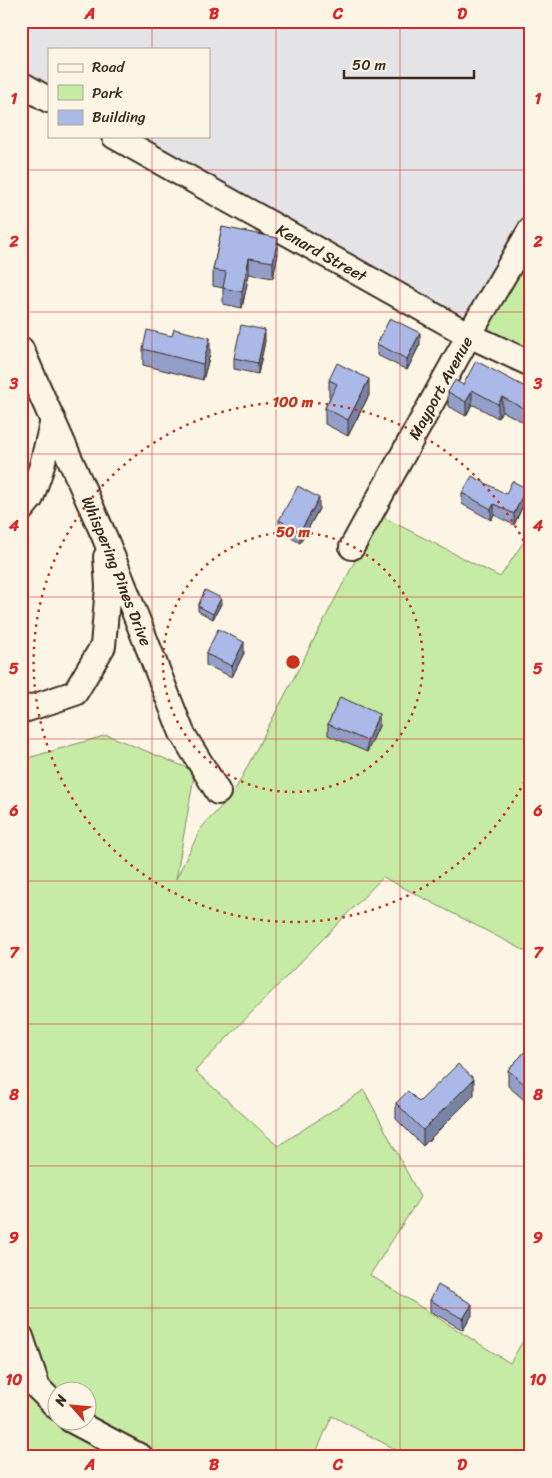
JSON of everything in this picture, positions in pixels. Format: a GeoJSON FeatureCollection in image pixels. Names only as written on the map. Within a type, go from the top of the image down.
{"type":"FeatureCollection","features":[{"type":"Feature","properties":{"kind":"street"},"geometry":{"type":"LineString","coordinates":[[21,84],[48,99]]}},
{"type":"Feature","properties":{"kind":"street","name":"Kenard Street"},"geometry":{"type":"LineString","coordinates":[[118,138],[469,335],[531,364]]}},
{"type":"Feature","properties":{"kind":"street","name":"Mayport Avenue"},"geometry":{"type":"LineString","coordinates":[[352,547],[469,335],[531,229]]}},
{"type":"Feature","properties":{"kind":"street","name":"Whispering Pines Drive"},"geometry":{"type":"LineString","coordinates":[[21,349],[105,538],[182,734],[218,792]]}},
{"type":"Feature","properties":{"kind":"street"},"geometry":{"type":"LineString","coordinates":[[21,510],[31,498],[41,469],[53,420]]}},
{"type":"Feature","properties":{"kind":"street"},"geometry":{"type":"LineString","coordinates":[[21,711],[75,693],[102,646],[108,587],[105,538]]}},
{"type":"Feature","properties":{"kind":"street"},"geometry":{"type":"LineString","coordinates":[[21,1337],[38,1388],[48,1398]]}},
{"type":"Feature","properties":{"kind":"street"},"geometry":{"type":"LineString","coordinates":[[90,1430],[141,1457]]}},
{"type":"Feature","properties":{"kind":"shaded area"},"geometry":{"type":"Polygon","coordinates":[[[21,21],[531,21],[531,208],[464,323],[136,138],[210,138],[210,48],[48,48],[48,89],[21,75],[21,21]]]}},
{"type":"Feature","properties":{"kind":"green space"},"geometry":{"type":"Polygon","coordinates":[[[531,249],[531,354],[483,332],[531,249]]]}},
{"type":"Feature","properties":{"kind":"green space"},"geometry":{"type":"Polygon","coordinates":[[[381,516],[500,577],[531,531],[531,954],[383,877],[195,1071],[278,1146],[364,1090],[420,1197],[370,1275],[510,1363],[531,1327],[531,1457],[410,1457],[332,1416],[314,1457],[21,1457],[21,760],[107,735],[195,771],[176,879],[201,828],[233,794],[356,559],[381,516]]]}},
{"type":"Feature","properties":{"kind":"building"},"geometry":{"type":"Polygon","coordinates":[[[222,227],[278,238],[273,262],[249,258],[242,292],[223,288],[226,272],[213,270],[222,227]]]}},
{"type":"Feature","properties":{"kind":"building"},"geometry":{"type":"Polygon","coordinates":[[[390,318],[420,333],[407,359],[377,344],[390,318]]]}},
{"type":"Feature","properties":{"kind":"building"},"geometry":{"type":"Polygon","coordinates":[[[241,325],[265,330],[258,363],[234,358],[241,325]]]}},
{"type":"Feature","properties":{"kind":"building"},"geometry":{"type":"Polygon","coordinates":[[[174,329],[210,338],[203,364],[143,349],[147,330],[172,336],[174,329]]]}},
{"type":"Feature","properties":{"kind":"building"},"geometry":{"type":"Polygon","coordinates":[[[476,361],[531,390],[531,412],[502,397],[498,404],[472,390],[466,402],[448,392],[455,380],[463,385],[476,361]]]}},
{"type":"Feature","properties":{"kind":"building"},"geometry":{"type":"Polygon","coordinates":[[[337,363],[369,379],[348,420],[325,408],[337,384],[329,380],[337,363]]]}},
{"type":"Feature","properties":{"kind":"building"},"geometry":{"type":"Polygon","coordinates":[[[472,476],[506,494],[512,481],[526,488],[514,514],[494,504],[491,509],[462,493],[472,476]]]}},
{"type":"Feature","properties":{"kind":"building"},"geometry":{"type":"Polygon","coordinates":[[[298,486],[319,498],[300,532],[279,520],[298,486]]]}},
{"type":"Feature","properties":{"kind":"building"},"geometry":{"type":"Polygon","coordinates":[[[205,590],[221,598],[213,614],[198,606],[205,590]]]}},
{"type":"Feature","properties":{"kind":"building"},"geometry":{"type":"Polygon","coordinates":[[[218,629],[244,642],[232,666],[206,654],[218,629]]]}},
{"type":"Feature","properties":{"kind":"building"},"geometry":{"type":"Polygon","coordinates":[[[340,697],[379,714],[367,741],[328,724],[340,697]]]}},
{"type":"Feature","properties":{"kind":"building"},"geometry":{"type":"Polygon","coordinates":[[[531,1045],[531,1090],[508,1070],[531,1045]]]}},
{"type":"Feature","properties":{"kind":"building"},"geometry":{"type":"Polygon","coordinates":[[[458,1064],[474,1079],[423,1130],[396,1103],[408,1091],[419,1102],[458,1064]]]}},
{"type":"Feature","properties":{"kind":"building"},"geometry":{"type":"Polygon","coordinates":[[[438,1285],[472,1304],[463,1319],[430,1300],[438,1285]]]}}]}
